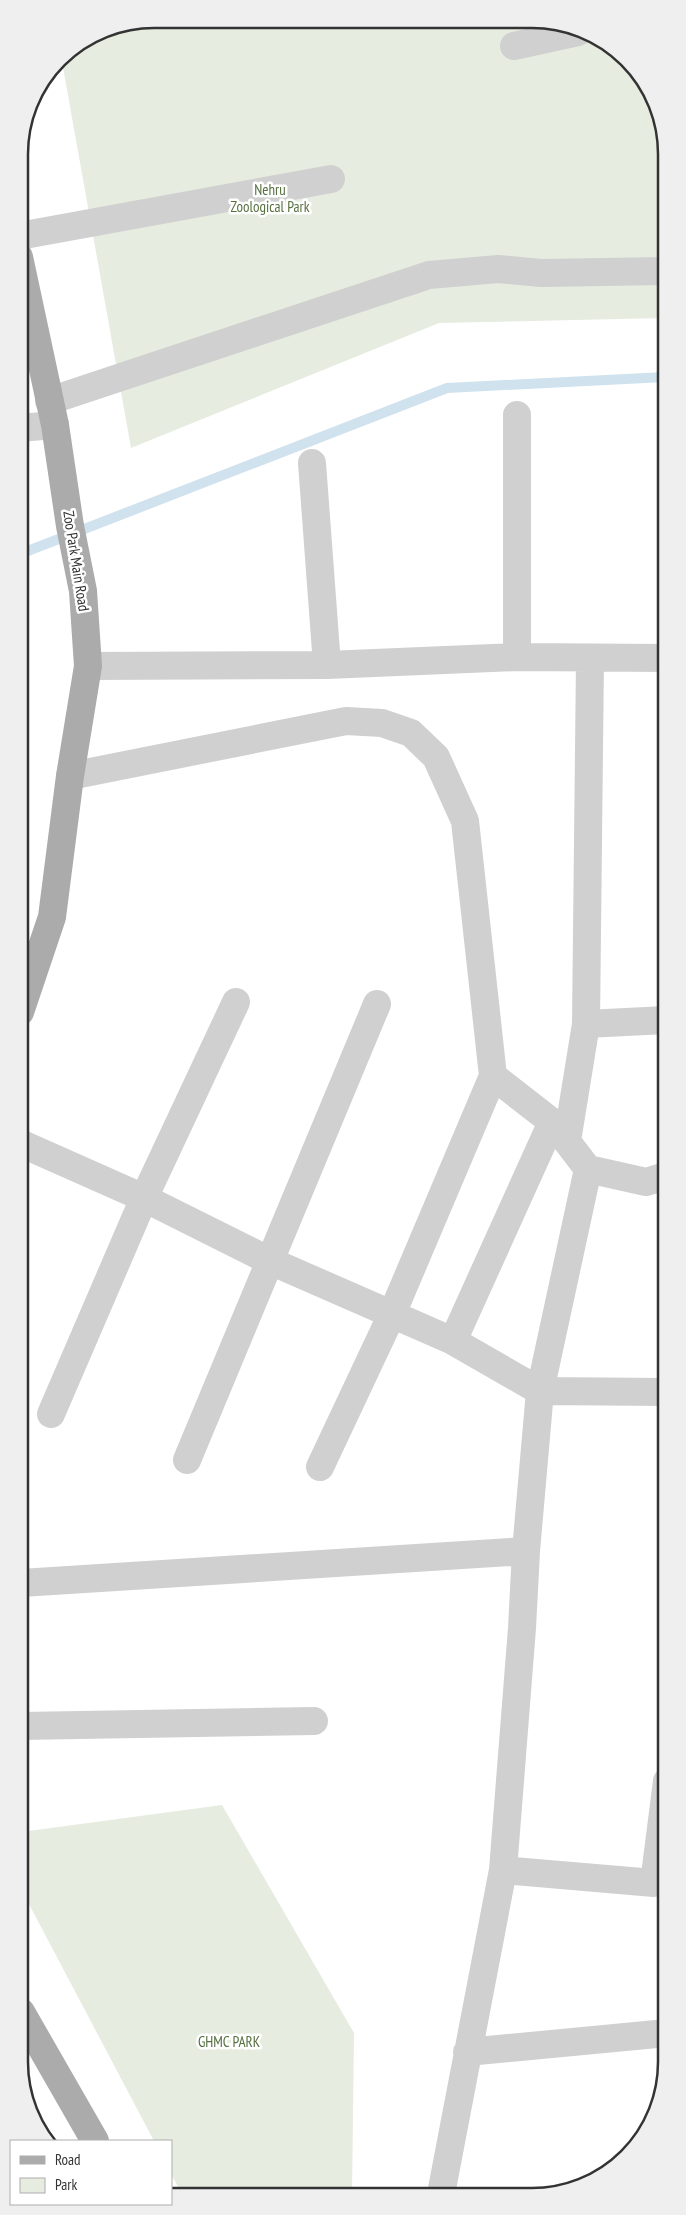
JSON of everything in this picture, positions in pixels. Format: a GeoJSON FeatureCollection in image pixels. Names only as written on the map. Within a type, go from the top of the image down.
{"type":"FeatureCollection","features":[{"type":"Feature","properties":{"kind":"main road","name":"Zoo Park Main Road"},"geometry":{"type":"LineString","coordinates":[[28,300],[52,413],[83,591],[88,666],[70,776],[52,917],[28,988]]}},
{"type":"Feature","properties":{"kind":"main road"},"geometry":{"type":"LineString","coordinates":[[28,2024],[94,2140]]}},
{"type":"Feature","properties":{"kind":"street"},"geometry":{"type":"LineString","coordinates":[[514,46],[571,34]]}},
{"type":"Feature","properties":{"kind":"street"},"geometry":{"type":"LineString","coordinates":[[28,234],[331,179]]}},
{"type":"Feature","properties":{"kind":"street"},"geometry":{"type":"LineString","coordinates":[[28,424],[52,413],[429,275],[498,270],[541,273],[658,271]]}},
{"type":"Feature","properties":{"kind":"street"},"geometry":{"type":"LineString","coordinates":[[517,657],[518,415]]}},
{"type":"Feature","properties":{"kind":"street"},"geometry":{"type":"LineString","coordinates":[[312,463],[327,665]]}},
{"type":"Feature","properties":{"kind":"street"},"geometry":{"type":"LineString","coordinates":[[88,666],[327,665],[517,657],[658,658]]}},
{"type":"Feature","properties":{"kind":"street"},"geometry":{"type":"LineString","coordinates":[[454,1341],[560,1132],[586,1024],[590,659]]}},
{"type":"Feature","properties":{"kind":"street"},"geometry":{"type":"LineString","coordinates":[[70,776],[346,721],[382,723],[411,733],[436,757],[464,821],[493,1076],[392,1314],[320,1468]]}},
{"type":"Feature","properties":{"kind":"street"},"geometry":{"type":"LineString","coordinates":[[51,1414],[144,1198],[236,1002]]}},
{"type":"Feature","properties":{"kind":"street"},"geometry":{"type":"LineString","coordinates":[[187,1460],[377,1004]]}},
{"type":"Feature","properties":{"kind":"street"},"geometry":{"type":"LineString","coordinates":[[586,1024],[658,1020]]}},
{"type":"Feature","properties":{"kind":"street"},"geometry":{"type":"LineString","coordinates":[[493,1076],[560,1132],[588,1169],[646,1182],[658,1178]]}},
{"type":"Feature","properties":{"kind":"street"},"geometry":{"type":"LineString","coordinates":[[28,1147],[144,1198],[270,1260],[454,1341],[540,1391],[658,1392]]}},
{"type":"Feature","properties":{"kind":"street"},"geometry":{"type":"LineString","coordinates":[[442,2188],[503,1870],[522,1628],[526,1551],[540,1391],[588,1169]]}},
{"type":"Feature","properties":{"kind":"street"},"geometry":{"type":"LineString","coordinates":[[28,1583],[526,1551]]}},
{"type":"Feature","properties":{"kind":"street"},"geometry":{"type":"LineString","coordinates":[[28,1726],[314,1721]]}},
{"type":"Feature","properties":{"kind":"street"},"geometry":{"type":"LineString","coordinates":[[503,1870],[658,1883]]}},
{"type":"Feature","properties":{"kind":"street"},"geometry":{"type":"LineString","coordinates":[[467,2052],[658,2034]]}},
{"type":"Feature","properties":{"kind":"green space","name":"Nehru Zoological Park"},"geometry":{"type":"Polygon","coordinates":[[[145,28],[541,28],[573,34],[588,41],[616,59],[632,77],[649,105],[657,137],[658,318],[439,323],[131,448],[63,66],[70,59],[91,44],[105,37],[129,30],[145,28]]]}},
{"type":"Feature","properties":{"kind":"green space","name":"GHMC PARK"},"geometry":{"type":"Polygon","coordinates":[[[222,1805],[354,2033],[352,2188],[179,2188],[172,2176],[172,2140],[153,2140],[28,1902],[28,1831],[222,1805]]]}},
{"type":"Feature","properties":{"kind":"waterway"},"geometry":{"type":"LineString","coordinates":[[28,551],[447,388],[658,377]]}}]}
